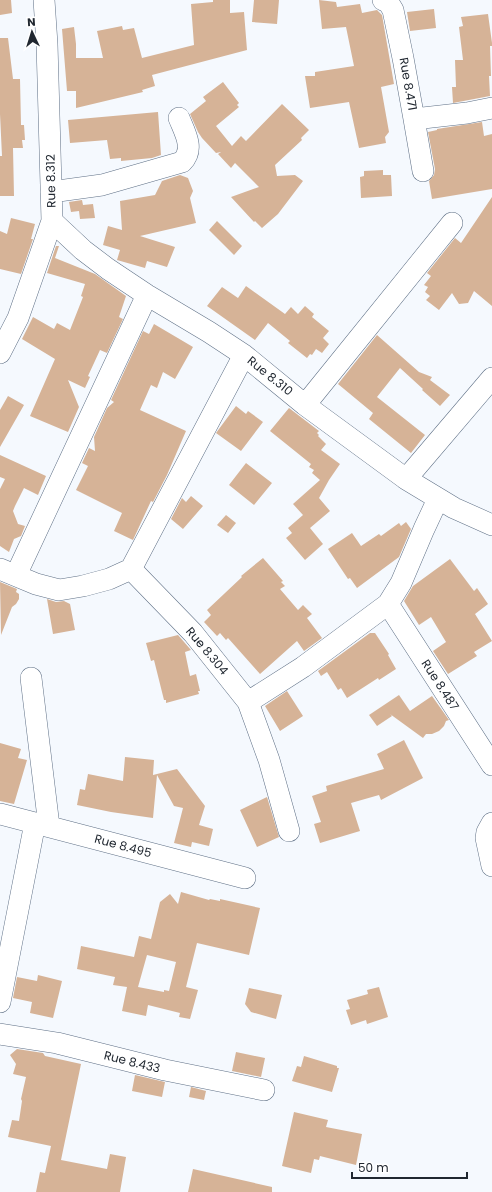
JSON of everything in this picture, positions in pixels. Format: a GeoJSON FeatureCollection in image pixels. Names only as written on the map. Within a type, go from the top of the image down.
{"type":"FeatureCollection","features":[{"type":"Feature","properties":{"kind":"street","name":"Rue 8.312"},"geometry":{"type":"LineString","coordinates":[[0,353],[18,318],[52,221],[44,0]]}},
{"type":"Feature","properties":{"kind":"street","name":"Rue 8.471"},"geometry":{"type":"LineString","coordinates":[[383,0],[388,2],[393,10],[404,58],[414,119],[466,113],[492,108]]}},
{"type":"Feature","properties":{"kind":"street"},"geometry":{"type":"LineString","coordinates":[[51,192],[102,186],[182,162],[186,158],[189,146],[179,118]]}},
{"type":"Feature","properties":{"kind":"street"},"geometry":{"type":"LineString","coordinates":[[414,119],[423,171]]}},
{"type":"Feature","properties":{"kind":"street","name":"Rue 8.310"},"geometry":{"type":"LineString","coordinates":[[52,221],[83,250],[108,269],[244,355],[305,405],[406,479],[454,508],[492,525]]}},
{"type":"Feature","properties":{"kind":"street"},"geometry":{"type":"LineString","coordinates":[[305,405],[452,223]]}},
{"type":"Feature","properties":{"kind":"street"},"geometry":{"type":"LineString","coordinates":[[147,295],[8,572],[36,584],[59,590],[83,586],[108,579],[132,569],[244,355]]}},
{"type":"Feature","properties":{"kind":"street"},"geometry":{"type":"LineString","coordinates":[[406,479],[492,378]]}},
{"type":"Feature","properties":{"kind":"street"},"geometry":{"type":"LineString","coordinates":[[248,702],[303,667],[388,604],[401,583],[438,499]]}},
{"type":"Feature","properties":{"kind":"street","name":"Rue 8.304"},"geometry":{"type":"LineString","coordinates":[[132,569],[193,633],[248,702],[269,760],[289,831]]}},
{"type":"Feature","properties":{"kind":"street","name":"Rue 8.487"},"geometry":{"type":"LineString","coordinates":[[388,604],[492,765]]}},
{"type":"Feature","properties":{"kind":"street"},"geometry":{"type":"LineString","coordinates":[[0,1002],[42,825],[31,678]]}},
{"type":"Feature","properties":{"kind":"street","name":"Rue 8.495"},"geometry":{"type":"LineString","coordinates":[[0,814],[245,878]]}},
{"type":"Feature","properties":{"kind":"street"},"geometry":{"type":"LineString","coordinates":[[492,823],[487,832],[486,838],[492,866]]}},
{"type":"Feature","properties":{"kind":"street","name":"Rue 8.433"},"geometry":{"type":"LineString","coordinates":[[0,1034],[57,1043],[165,1070],[264,1090]]}},
{"type":"Feature","properties":{"kind":"building"},"geometry":{"type":"Polygon","coordinates":[[[0,0],[11,0],[12,13],[0,15],[0,0]]]}},
{"type":"Feature","properties":{"kind":"building"},"geometry":{"type":"Polygon","coordinates":[[[213,0],[230,0],[230,13],[244,12],[247,50],[152,75],[155,86],[142,90],[143,92],[76,108],[76,91],[67,91],[62,29],[74,27],[76,58],[103,58],[97,31],[122,26],[123,30],[134,28],[142,58],[194,45],[191,4],[213,2],[213,0]]]}},
{"type":"Feature","properties":{"kind":"building"},"geometry":{"type":"Polygon","coordinates":[[[254,0],[279,0],[277,24],[252,22],[254,0]]]}},
{"type":"Feature","properties":{"kind":"building"},"geometry":{"type":"Polygon","coordinates":[[[319,0],[336,2],[337,7],[360,4],[362,13],[377,10],[382,15],[394,84],[381,87],[389,132],[385,137],[386,143],[359,148],[349,102],[310,108],[305,76],[315,76],[315,72],[354,66],[346,27],[322,29],[319,0]]]}},
{"type":"Feature","properties":{"kind":"building"},"geometry":{"type":"Polygon","coordinates":[[[434,9],[436,28],[410,31],[407,12],[434,9]]]}},
{"type":"Feature","properties":{"kind":"building"},"geometry":{"type":"Polygon","coordinates":[[[488,14],[492,43],[492,46],[490,46],[490,96],[453,103],[452,87],[456,87],[455,60],[463,60],[459,27],[463,26],[461,17],[488,14]]]}},
{"type":"Feature","properties":{"kind":"building"},"geometry":{"type":"Polygon","coordinates":[[[0,38],[8,38],[13,79],[20,79],[21,125],[24,125],[25,140],[22,140],[23,148],[13,148],[14,196],[0,196],[0,156],[2,156],[0,114],[0,38]]]}},
{"type":"Feature","properties":{"kind":"building"},"geometry":{"type":"Polygon","coordinates":[[[223,82],[239,103],[237,105],[239,107],[216,126],[232,146],[241,136],[246,141],[282,104],[309,130],[301,138],[302,140],[275,165],[277,176],[295,175],[303,181],[278,214],[262,228],[255,221],[254,222],[231,197],[259,187],[235,163],[231,168],[218,154],[221,152],[216,153],[198,132],[190,114],[206,101],[203,97],[223,82]]]}},
{"type":"Feature","properties":{"kind":"building"},"geometry":{"type":"Polygon","coordinates":[[[158,112],[161,155],[152,158],[121,161],[121,158],[110,159],[107,140],[70,143],[68,120],[158,112]]]}},
{"type":"Feature","properties":{"kind":"building"},"geometry":{"type":"Polygon","coordinates":[[[482,122],[484,136],[492,134],[492,189],[432,199],[429,181],[434,175],[435,169],[428,132],[437,129],[482,122]]]}},
{"type":"Feature","properties":{"kind":"building"},"geometry":{"type":"Polygon","coordinates":[[[383,170],[383,175],[391,175],[392,196],[361,198],[360,177],[364,176],[364,171],[383,170]]]}},
{"type":"Feature","properties":{"kind":"building"},"geometry":{"type":"Polygon","coordinates":[[[180,175],[188,178],[193,191],[190,198],[196,223],[140,236],[175,247],[167,267],[147,261],[145,268],[117,260],[120,250],[103,245],[108,226],[122,230],[120,201],[155,195],[162,181],[180,175]]]}},
{"type":"Feature","properties":{"kind":"building"},"geometry":{"type":"Polygon","coordinates":[[[492,197],[492,306],[474,291],[468,303],[459,304],[452,293],[439,310],[426,300],[430,296],[425,292],[428,287],[424,285],[431,276],[427,273],[455,238],[461,243],[492,197]]]}},
{"type":"Feature","properties":{"kind":"building"},"geometry":{"type":"Polygon","coordinates":[[[82,200],[83,205],[93,204],[95,218],[80,219],[79,211],[71,212],[69,202],[82,200]]]}},
{"type":"Feature","properties":{"kind":"building"},"geometry":{"type":"Polygon","coordinates":[[[11,218],[35,224],[31,239],[33,239],[21,274],[0,269],[0,231],[7,234],[11,218]]]}},
{"type":"Feature","properties":{"kind":"building"},"geometry":{"type":"Polygon","coordinates":[[[217,221],[242,246],[234,255],[209,230],[217,221]]]}},
{"type":"Feature","properties":{"kind":"building"},"geometry":{"type":"Polygon","coordinates":[[[56,246],[59,246],[55,258],[95,274],[126,296],[119,317],[123,319],[107,353],[100,350],[88,376],[90,377],[85,388],[68,380],[79,407],[68,432],[30,416],[55,359],[22,339],[33,317],[54,329],[57,323],[70,330],[83,297],[81,296],[85,284],[47,273],[56,246]]]}},
{"type":"Feature","properties":{"kind":"building"},"geometry":{"type":"Polygon","coordinates":[[[246,286],[285,314],[291,307],[298,314],[305,306],[314,314],[312,317],[329,331],[323,338],[329,344],[322,353],[316,349],[312,355],[310,354],[307,358],[288,343],[290,341],[268,323],[255,340],[207,306],[222,287],[238,298],[246,286]]]}},
{"type":"Feature","properties":{"kind":"building"},"geometry":{"type":"Polygon","coordinates":[[[154,324],[193,347],[175,379],[163,372],[157,388],[151,385],[140,410],[186,431],[167,475],[153,502],[151,501],[133,540],[114,531],[122,513],[76,490],[88,466],[82,463],[89,448],[95,451],[94,437],[107,408],[114,402],[111,400],[143,331],[149,334],[154,324]]]}},
{"type":"Feature","properties":{"kind":"building"},"geometry":{"type":"Polygon","coordinates":[[[377,335],[419,372],[432,377],[430,380],[450,395],[440,406],[400,368],[377,397],[425,435],[411,453],[369,419],[373,413],[338,384],[377,335]]]}},
{"type":"Feature","properties":{"kind":"building"},"geometry":{"type":"Polygon","coordinates":[[[8,396],[24,405],[0,447],[0,410],[8,396]]]}},
{"type":"Feature","properties":{"kind":"building"},"geometry":{"type":"Polygon","coordinates":[[[236,406],[246,414],[248,411],[263,422],[241,451],[216,433],[236,406]]]}},
{"type":"Feature","properties":{"kind":"building"},"geometry":{"type":"Polygon","coordinates":[[[289,408],[319,431],[317,433],[319,435],[318,436],[326,444],[321,450],[340,464],[319,498],[330,511],[310,528],[323,544],[305,560],[286,538],[292,533],[288,528],[303,515],[293,504],[320,480],[312,473],[314,470],[309,467],[311,464],[270,431],[289,408]]]}},
{"type":"Feature","properties":{"kind":"building"},"geometry":{"type":"Polygon","coordinates":[[[0,455],[46,476],[38,495],[24,488],[15,506],[13,511],[18,524],[25,526],[21,536],[14,539],[9,552],[0,546],[0,489],[5,479],[0,477],[0,455]]]}},
{"type":"Feature","properties":{"kind":"building"},"geometry":{"type":"Polygon","coordinates":[[[246,463],[272,483],[254,505],[229,485],[246,463]]]}},
{"type":"Feature","properties":{"kind":"building"},"geometry":{"type":"Polygon","coordinates":[[[191,496],[203,506],[183,529],[171,519],[182,498],[186,502],[191,496]]]}},
{"type":"Feature","properties":{"kind":"building"},"geometry":{"type":"Polygon","coordinates":[[[226,515],[236,523],[228,533],[217,525],[226,515]]]}},
{"type":"Feature","properties":{"kind":"building"},"geometry":{"type":"Polygon","coordinates":[[[406,522],[411,529],[399,557],[357,588],[350,578],[348,579],[328,549],[352,533],[361,546],[379,534],[381,536],[399,523],[401,526],[406,522]]]}},
{"type":"Feature","properties":{"kind":"building"},"geometry":{"type":"Polygon","coordinates":[[[263,558],[283,581],[281,582],[285,586],[280,589],[298,610],[303,605],[312,614],[307,618],[322,638],[304,651],[297,641],[260,674],[228,638],[226,640],[220,633],[217,636],[204,622],[211,615],[207,610],[242,577],[241,576],[263,558]]]}},
{"type":"Feature","properties":{"kind":"building"},"geometry":{"type":"Polygon","coordinates":[[[450,559],[474,591],[477,588],[488,604],[475,614],[492,641],[474,652],[477,656],[448,674],[433,651],[446,642],[431,617],[419,625],[404,601],[413,586],[450,559]]]}},
{"type":"Feature","properties":{"kind":"building"},"geometry":{"type":"Polygon","coordinates":[[[0,582],[17,589],[16,592],[19,594],[19,599],[12,607],[1,635],[0,582]]]}},
{"type":"Feature","properties":{"kind":"building"},"geometry":{"type":"Polygon","coordinates":[[[47,599],[56,602],[64,601],[70,604],[75,630],[53,634],[47,599]]]}},
{"type":"Feature","properties":{"kind":"building"},"geometry":{"type":"Polygon","coordinates":[[[370,633],[375,633],[389,654],[388,655],[396,669],[379,680],[378,678],[347,698],[341,688],[338,690],[327,672],[321,676],[318,671],[370,633]]]}},
{"type":"Feature","properties":{"kind":"building"},"geometry":{"type":"Polygon","coordinates":[[[178,635],[191,650],[185,652],[190,676],[196,674],[200,691],[198,691],[199,694],[166,703],[154,660],[151,661],[146,643],[178,635]]]}},
{"type":"Feature","properties":{"kind":"building"},"geometry":{"type":"Polygon","coordinates":[[[287,691],[303,716],[280,731],[265,706],[287,691]]]}},
{"type":"Feature","properties":{"kind":"building"},"geometry":{"type":"Polygon","coordinates":[[[399,695],[410,711],[432,696],[449,720],[446,721],[444,726],[439,731],[432,734],[426,734],[423,738],[390,714],[392,716],[377,726],[369,715],[399,695]]]}},
{"type":"Feature","properties":{"kind":"building"},"geometry":{"type":"Polygon","coordinates":[[[404,740],[423,778],[381,800],[379,795],[351,803],[360,831],[320,843],[314,824],[321,822],[312,796],[327,791],[326,786],[384,769],[377,754],[404,740]]]}},
{"type":"Feature","properties":{"kind":"building"},"geometry":{"type":"Polygon","coordinates":[[[0,743],[21,749],[18,758],[27,760],[14,804],[0,801],[0,743]]]}},
{"type":"Feature","properties":{"kind":"building"},"geometry":{"type":"Polygon","coordinates":[[[125,757],[154,760],[153,775],[177,769],[205,806],[199,825],[213,829],[209,846],[192,842],[191,847],[174,843],[183,808],[174,806],[157,775],[153,818],[77,805],[80,789],[85,790],[88,774],[123,781],[125,757]]]}},
{"type":"Feature","properties":{"kind":"building"},"geometry":{"type":"Polygon","coordinates":[[[267,797],[279,837],[257,847],[240,810],[267,797]]]}},
{"type":"Feature","properties":{"kind":"building"},"geometry":{"type":"Polygon","coordinates":[[[181,892],[209,900],[220,901],[220,899],[260,908],[249,955],[197,943],[186,987],[198,990],[190,1019],[179,1017],[180,1013],[148,1005],[146,1016],[122,1011],[127,987],[113,985],[115,977],[77,969],[81,946],[134,957],[139,936],[151,939],[160,902],[170,894],[178,904],[181,892]],[[147,955],[138,987],[164,992],[164,990],[169,991],[176,962],[147,955]]]}},
{"type":"Feature","properties":{"kind":"building"},"geometry":{"type":"Polygon","coordinates":[[[38,975],[62,981],[53,1018],[30,1013],[32,1002],[13,998],[17,977],[37,981],[38,975]]]}},
{"type":"Feature","properties":{"kind":"building"},"geometry":{"type":"Polygon","coordinates":[[[379,987],[388,1017],[367,1024],[366,1020],[351,1025],[346,1010],[350,1009],[347,1000],[368,994],[367,990],[379,987]]]}},
{"type":"Feature","properties":{"kind":"building"},"geometry":{"type":"Polygon","coordinates":[[[249,988],[282,995],[276,1019],[251,1012],[245,1004],[249,988]]]}},
{"type":"Feature","properties":{"kind":"building"},"geometry":{"type":"Polygon","coordinates":[[[17,1049],[43,1053],[45,1056],[81,1064],[61,1160],[107,1169],[110,1154],[126,1157],[120,1192],[36,1192],[40,1172],[45,1173],[51,1146],[8,1137],[12,1120],[19,1121],[21,1099],[26,1077],[13,1074],[16,1064],[10,1055],[17,1049]]]}},
{"type":"Feature","properties":{"kind":"building"},"geometry":{"type":"Polygon","coordinates":[[[236,1052],[265,1058],[261,1077],[232,1071],[236,1052]]]}},
{"type":"Feature","properties":{"kind":"building"},"geometry":{"type":"Polygon","coordinates":[[[304,1056],[337,1066],[337,1068],[339,1068],[332,1092],[292,1081],[297,1066],[301,1067],[304,1056]]]}},
{"type":"Feature","properties":{"kind":"building"},"geometry":{"type":"Polygon","coordinates":[[[135,1075],[165,1082],[162,1097],[132,1091],[135,1075]]]}},
{"type":"Feature","properties":{"kind":"building"},"geometry":{"type":"Polygon","coordinates":[[[191,1087],[206,1091],[204,1100],[189,1097],[191,1087]]]}},
{"type":"Feature","properties":{"kind":"building"},"geometry":{"type":"Polygon","coordinates":[[[294,1112],[328,1120],[326,1127],[362,1134],[356,1165],[320,1156],[319,1160],[314,1159],[311,1173],[282,1166],[294,1112]]]}},
{"type":"Feature","properties":{"kind":"building"},"geometry":{"type":"Polygon","coordinates":[[[193,1169],[272,1187],[272,1192],[188,1192],[193,1169]]]}}]}
